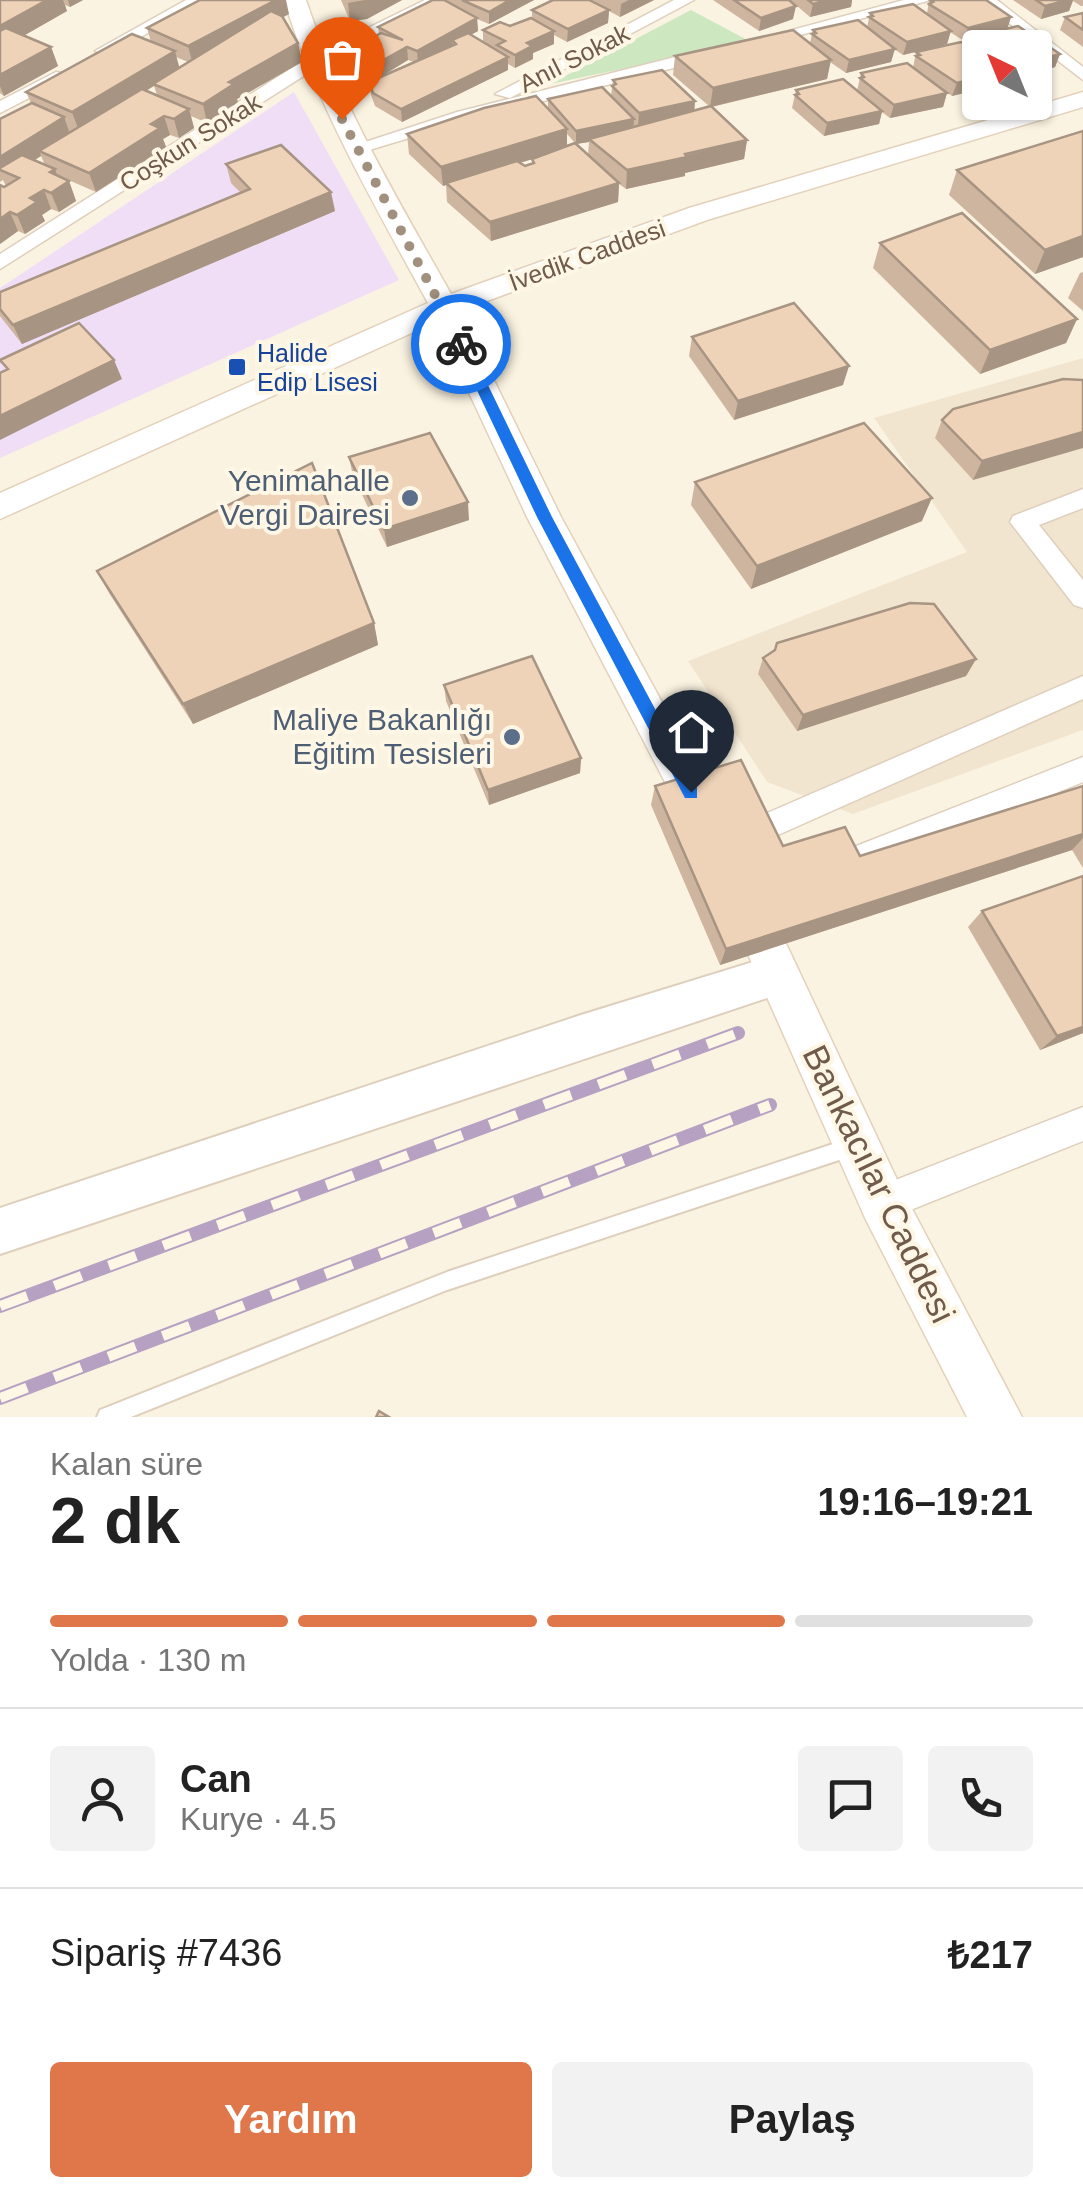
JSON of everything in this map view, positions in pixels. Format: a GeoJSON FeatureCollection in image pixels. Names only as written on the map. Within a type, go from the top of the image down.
{"type":"FeatureCollection","features":[{"type":"Feature","properties":{"kind":"main road"},"geometry":{"type":"LineString","coordinates":[[295,0],[314,61],[356,148],[444,307],[544,517],[691,792]]}},
{"type":"Feature","properties":{"kind":"main road","name":"İvedik Caddesi"},"geometry":{"type":"LineString","coordinates":[[0,507],[444,307],[698,214],[1083,98]]}},
{"type":"Feature","properties":{"kind":"main road","name":"Bankacılar Caddesi"},"geometry":{"type":"LineString","coordinates":[[773,962],[883,1203],[995,1417]]}},
{"type":"Feature","properties":{"kind":"street"},"geometry":{"type":"LineString","coordinates":[[0,108],[198,0]]}},
{"type":"Feature","properties":{"kind":"street","name":"Coşkun Sokak"},"geometry":{"type":"LineString","coordinates":[[0,264],[314,61],[437,0]]}},
{"type":"Feature","properties":{"kind":"street","name":"Anıl Sokak"},"geometry":{"type":"LineString","coordinates":[[463,116],[686,0]]}},
{"type":"Feature","properties":{"kind":"street"},"geometry":{"type":"LineString","coordinates":[[356,148],[463,116],[923,0]]}},
{"type":"Feature","properties":{"kind":"street"},"geometry":{"type":"LineString","coordinates":[[987,0],[1083,75]]}},
{"type":"Feature","properties":{"kind":"street"},"geometry":{"type":"LineString","coordinates":[[1083,498],[1022,522],[1083,598]]}},
{"type":"Feature","properties":{"kind":"street"},"geometry":{"type":"LineString","coordinates":[[759,830],[1083,687]]}},
{"type":"Feature","properties":{"kind":"street"},"geometry":{"type":"LineString","coordinates":[[846,864],[1083,769]]}},
{"type":"Feature","properties":{"kind":"street"},"geometry":{"type":"LineString","coordinates":[[0,1231],[581,1036],[773,962]]}},
{"type":"Feature","properties":{"kind":"street"},"geometry":{"type":"LineString","coordinates":[[883,1203],[1083,1124]]}},
{"type":"Feature","properties":{"kind":"lane"},"geometry":{"type":"LineString","coordinates":[[107,1417],[447,1281],[857,1145]]}},
{"type":"Feature","properties":{"kind":"shaded area"},"geometry":{"type":"Polygon","coordinates":[[[294,92],[399,280],[0,458],[0,288],[294,92]]]}},
{"type":"Feature","properties":{"kind":"shaded area"},"geometry":{"type":"Polygon","coordinates":[[[1083,358],[1083,730],[853,814],[767,782],[688,661],[967,552],[874,418],[1083,358]]]}},
{"type":"Feature","properties":{"kind":"green space"},"geometry":{"type":"Polygon","coordinates":[[[691,10],[751,42],[550,84],[691,10]]]}},
{"type":"Feature","properties":{"kind":"building"},"geometry":{"type":"Polygon","coordinates":[[[0,0],[47,0],[0,26],[0,0]]]}},
{"type":"Feature","properties":{"kind":"building"},"geometry":{"type":"Polygon","coordinates":[[[200,0],[276,0],[188,46],[147,28],[200,0]]]}},
{"type":"Feature","properties":{"kind":"building"},"geometry":{"type":"Polygon","coordinates":[[[433,0],[444,0],[477,18],[417,51],[407,47],[380,62],[352,49],[381,33],[403,40],[378,27],[433,0]]]}},
{"type":"Feature","properties":{"kind":"building"},"geometry":{"type":"Polygon","coordinates":[[[462,0],[510,0],[489,12],[462,0]]]}},
{"type":"Feature","properties":{"kind":"building"},"geometry":{"type":"Polygon","coordinates":[[[553,0],[589,0],[609,10],[568,29],[532,10],[553,0]]]}},
{"type":"Feature","properties":{"kind":"building"},"geometry":{"type":"Polygon","coordinates":[[[734,0],[789,0],[796,6],[761,18],[734,0]]]}},
{"type":"Feature","properties":{"kind":"building"},"geometry":{"type":"Polygon","coordinates":[[[930,0],[986,0],[1011,17],[968,28],[929,4],[933,2],[930,0]]]}},
{"type":"Feature","properties":{"kind":"building"},"geometry":{"type":"Polygon","coordinates":[[[1036,0],[1068,0],[1045,6],[1036,0]]]}},
{"type":"Feature","properties":{"kind":"building"},"geometry":{"type":"Polygon","coordinates":[[[913,4],[951,31],[907,42],[869,17],[873,16],[870,13],[913,4]]]}},
{"type":"Feature","properties":{"kind":"building"},"geometry":{"type":"Polygon","coordinates":[[[271,11],[282,16],[298,43],[229,82],[234,84],[203,104],[153,84],[271,11]]]}},
{"type":"Feature","properties":{"kind":"building"},"geometry":{"type":"Polygon","coordinates":[[[1083,13],[1083,30],[1065,17],[1083,13]]]}},
{"type":"Feature","properties":{"kind":"building"},"geometry":{"type":"Polygon","coordinates":[[[531,18],[554,31],[527,43],[532,46],[515,55],[497,45],[505,41],[483,30],[500,22],[510,26],[531,18]]]}},
{"type":"Feature","properties":{"kind":"building"},"geometry":{"type":"Polygon","coordinates":[[[858,20],[895,49],[849,60],[812,34],[816,33],[813,30],[858,20]]]}},
{"type":"Feature","properties":{"kind":"building"},"geometry":{"type":"Polygon","coordinates":[[[6,28],[51,47],[0,75],[0,31],[6,28]]]}},
{"type":"Feature","properties":{"kind":"building"},"geometry":{"type":"Polygon","coordinates":[[[793,30],[831,60],[713,88],[675,56],[793,30]]]}},
{"type":"Feature","properties":{"kind":"building"},"geometry":{"type":"Polygon","coordinates":[[[468,33],[508,57],[401,109],[373,93],[369,82],[456,44],[452,40],[468,33]]]}},
{"type":"Feature","properties":{"kind":"building"},"geometry":{"type":"Polygon","coordinates":[[[132,34],[175,51],[72,112],[26,92],[132,34]]]}},
{"type":"Feature","properties":{"kind":"building"},"geometry":{"type":"Polygon","coordinates":[[[961,42],[962,82],[957,83],[916,56],[920,55],[916,52],[961,42]]]}},
{"type":"Feature","properties":{"kind":"building"},"geometry":{"type":"Polygon","coordinates":[[[907,63],[947,93],[894,105],[860,78],[864,77],[861,73],[907,63]]]}},
{"type":"Feature","properties":{"kind":"building"},"geometry":{"type":"Polygon","coordinates":[[[662,70],[695,101],[639,113],[612,86],[616,84],[613,80],[662,70]]]}},
{"type":"Feature","properties":{"kind":"building"},"geometry":{"type":"Polygon","coordinates":[[[843,79],[882,111],[827,123],[795,95],[799,94],[796,90],[843,79]]]}},
{"type":"Feature","properties":{"kind":"building"},"geometry":{"type":"Polygon","coordinates":[[[602,87],[634,119],[576,131],[548,99],[602,87]]]}},
{"type":"Feature","properties":{"kind":"building"},"geometry":{"type":"Polygon","coordinates":[[[142,89],[189,109],[174,119],[164,116],[151,124],[160,128],[89,173],[39,151],[142,89]]]}},
{"type":"Feature","properties":{"kind":"building"},"geometry":{"type":"Polygon","coordinates":[[[536,96],[567,129],[441,167],[407,134],[484,108],[536,96]]]}},
{"type":"Feature","properties":{"kind":"building"},"geometry":{"type":"Polygon","coordinates":[[[32,103],[64,117],[0,157],[0,119],[32,103]]]}},
{"type":"Feature","properties":{"kind":"building"},"geometry":{"type":"Polygon","coordinates":[[[711,106],[747,140],[627,170],[589,139],[711,106]]]}},
{"type":"Feature","properties":{"kind":"building"},"geometry":{"type":"Polygon","coordinates":[[[1083,131],[1083,236],[1045,250],[957,170],[1083,131]]]}},
{"type":"Feature","properties":{"kind":"building"},"geometry":{"type":"Polygon","coordinates":[[[575,143],[619,183],[490,222],[446,183],[517,161],[525,166],[534,163],[532,159],[575,143]]]}},
{"type":"Feature","properties":{"kind":"building"},"geometry":{"type":"Polygon","coordinates":[[[281,145],[331,192],[13,325],[0,309],[0,292],[250,189],[226,164],[281,145]]]}},
{"type":"Feature","properties":{"kind":"building"},"geometry":{"type":"Polygon","coordinates":[[[22,155],[55,169],[50,172],[69,181],[51,193],[44,190],[30,198],[37,202],[17,215],[10,212],[0,219],[0,185],[4,187],[19,178],[0,168],[22,155]]]}},
{"type":"Feature","properties":{"kind":"building"},"geometry":{"type":"Polygon","coordinates":[[[962,213],[1077,319],[990,350],[880,243],[962,213]]]}},
{"type":"Feature","properties":{"kind":"building"},"geometry":{"type":"Polygon","coordinates":[[[794,303],[849,366],[738,401],[692,337],[794,303]]]}},
{"type":"Feature","properties":{"kind":"building"},"geometry":{"type":"Polygon","coordinates":[[[79,323],[114,360],[0,416],[0,373],[8,369],[0,360],[79,323]]]}},
{"type":"Feature","properties":{"kind":"building"},"geometry":{"type":"Polygon","coordinates":[[[1063,379],[1083,380],[1083,432],[982,461],[942,420],[953,409],[1063,379]]]}},
{"type":"Feature","properties":{"kind":"building"},"geometry":{"type":"Polygon","coordinates":[[[864,423],[932,498],[757,566],[695,482],[864,423]]]}},
{"type":"Feature","properties":{"kind":"building","name":"Yenimahalle Vergi Dairesi"},"geometry":{"type":"Polygon","coordinates":[[[430,433],[468,502],[384,529],[349,457],[430,433]]]}},
{"type":"Feature","properties":{"kind":"building"},"geometry":{"type":"Polygon","coordinates":[[[312,463],[374,623],[183,704],[97,571],[312,463]]]}},
{"type":"Feature","properties":{"kind":"building"},"geometry":{"type":"Polygon","coordinates":[[[910,603],[934,604],[976,659],[803,715],[763,658],[775,650],[777,643],[910,603]]]}},
{"type":"Feature","properties":{"kind":"building","name":"Maliye Bakanlığı Eğitim Tesisleri"},"geometry":{"type":"Polygon","coordinates":[[[532,656],[581,758],[488,790],[444,685],[532,656]]]}},
{"type":"Feature","properties":{"kind":"building"},"geometry":{"type":"Polygon","coordinates":[[[741,760],[783,846],[845,827],[860,856],[1083,786],[1083,834],[726,949],[655,786],[741,760]]]}},
{"type":"Feature","properties":{"kind":"building"},"geometry":{"type":"Polygon","coordinates":[[[1083,876],[1083,1027],[1057,1036],[982,911],[1083,876]]]}},
{"type":"Feature","properties":{"kind":"railway"},"geometry":{"type":"LineString","coordinates":[[0,1306],[738,1033]]}},
{"type":"Feature","properties":{"kind":"railway"},"geometry":{"type":"LineString","coordinates":[[0,1398],[770,1105]]}},
{"type":"Feature","properties":{"kind":"way so far"},"geometry":{"type":"LineString","coordinates":[[342,119],[461,344]]}},
{"type":"Feature","properties":{"kind":"place","name":"Halide Edip Lisesi"},"geometry":{"type":"Point","coordinates":[237,367]}},
{"type":"Feature","properties":{"kind":"place","name":"Yenimahalle Vergi Dairesi"},"geometry":{"type":"Point","coordinates":[410,498]}},
{"type":"Feature","properties":{"kind":"place","name":"Maliye Bakanlığı Eğitim Tesisleri"},"geometry":{"type":"Point","coordinates":[512,737]}},
{"type":"Feature","properties":{"kind":"route"},"geometry":{"type":"LineString","coordinates":[[461,344],[544,517],[691,792]]}}]}
